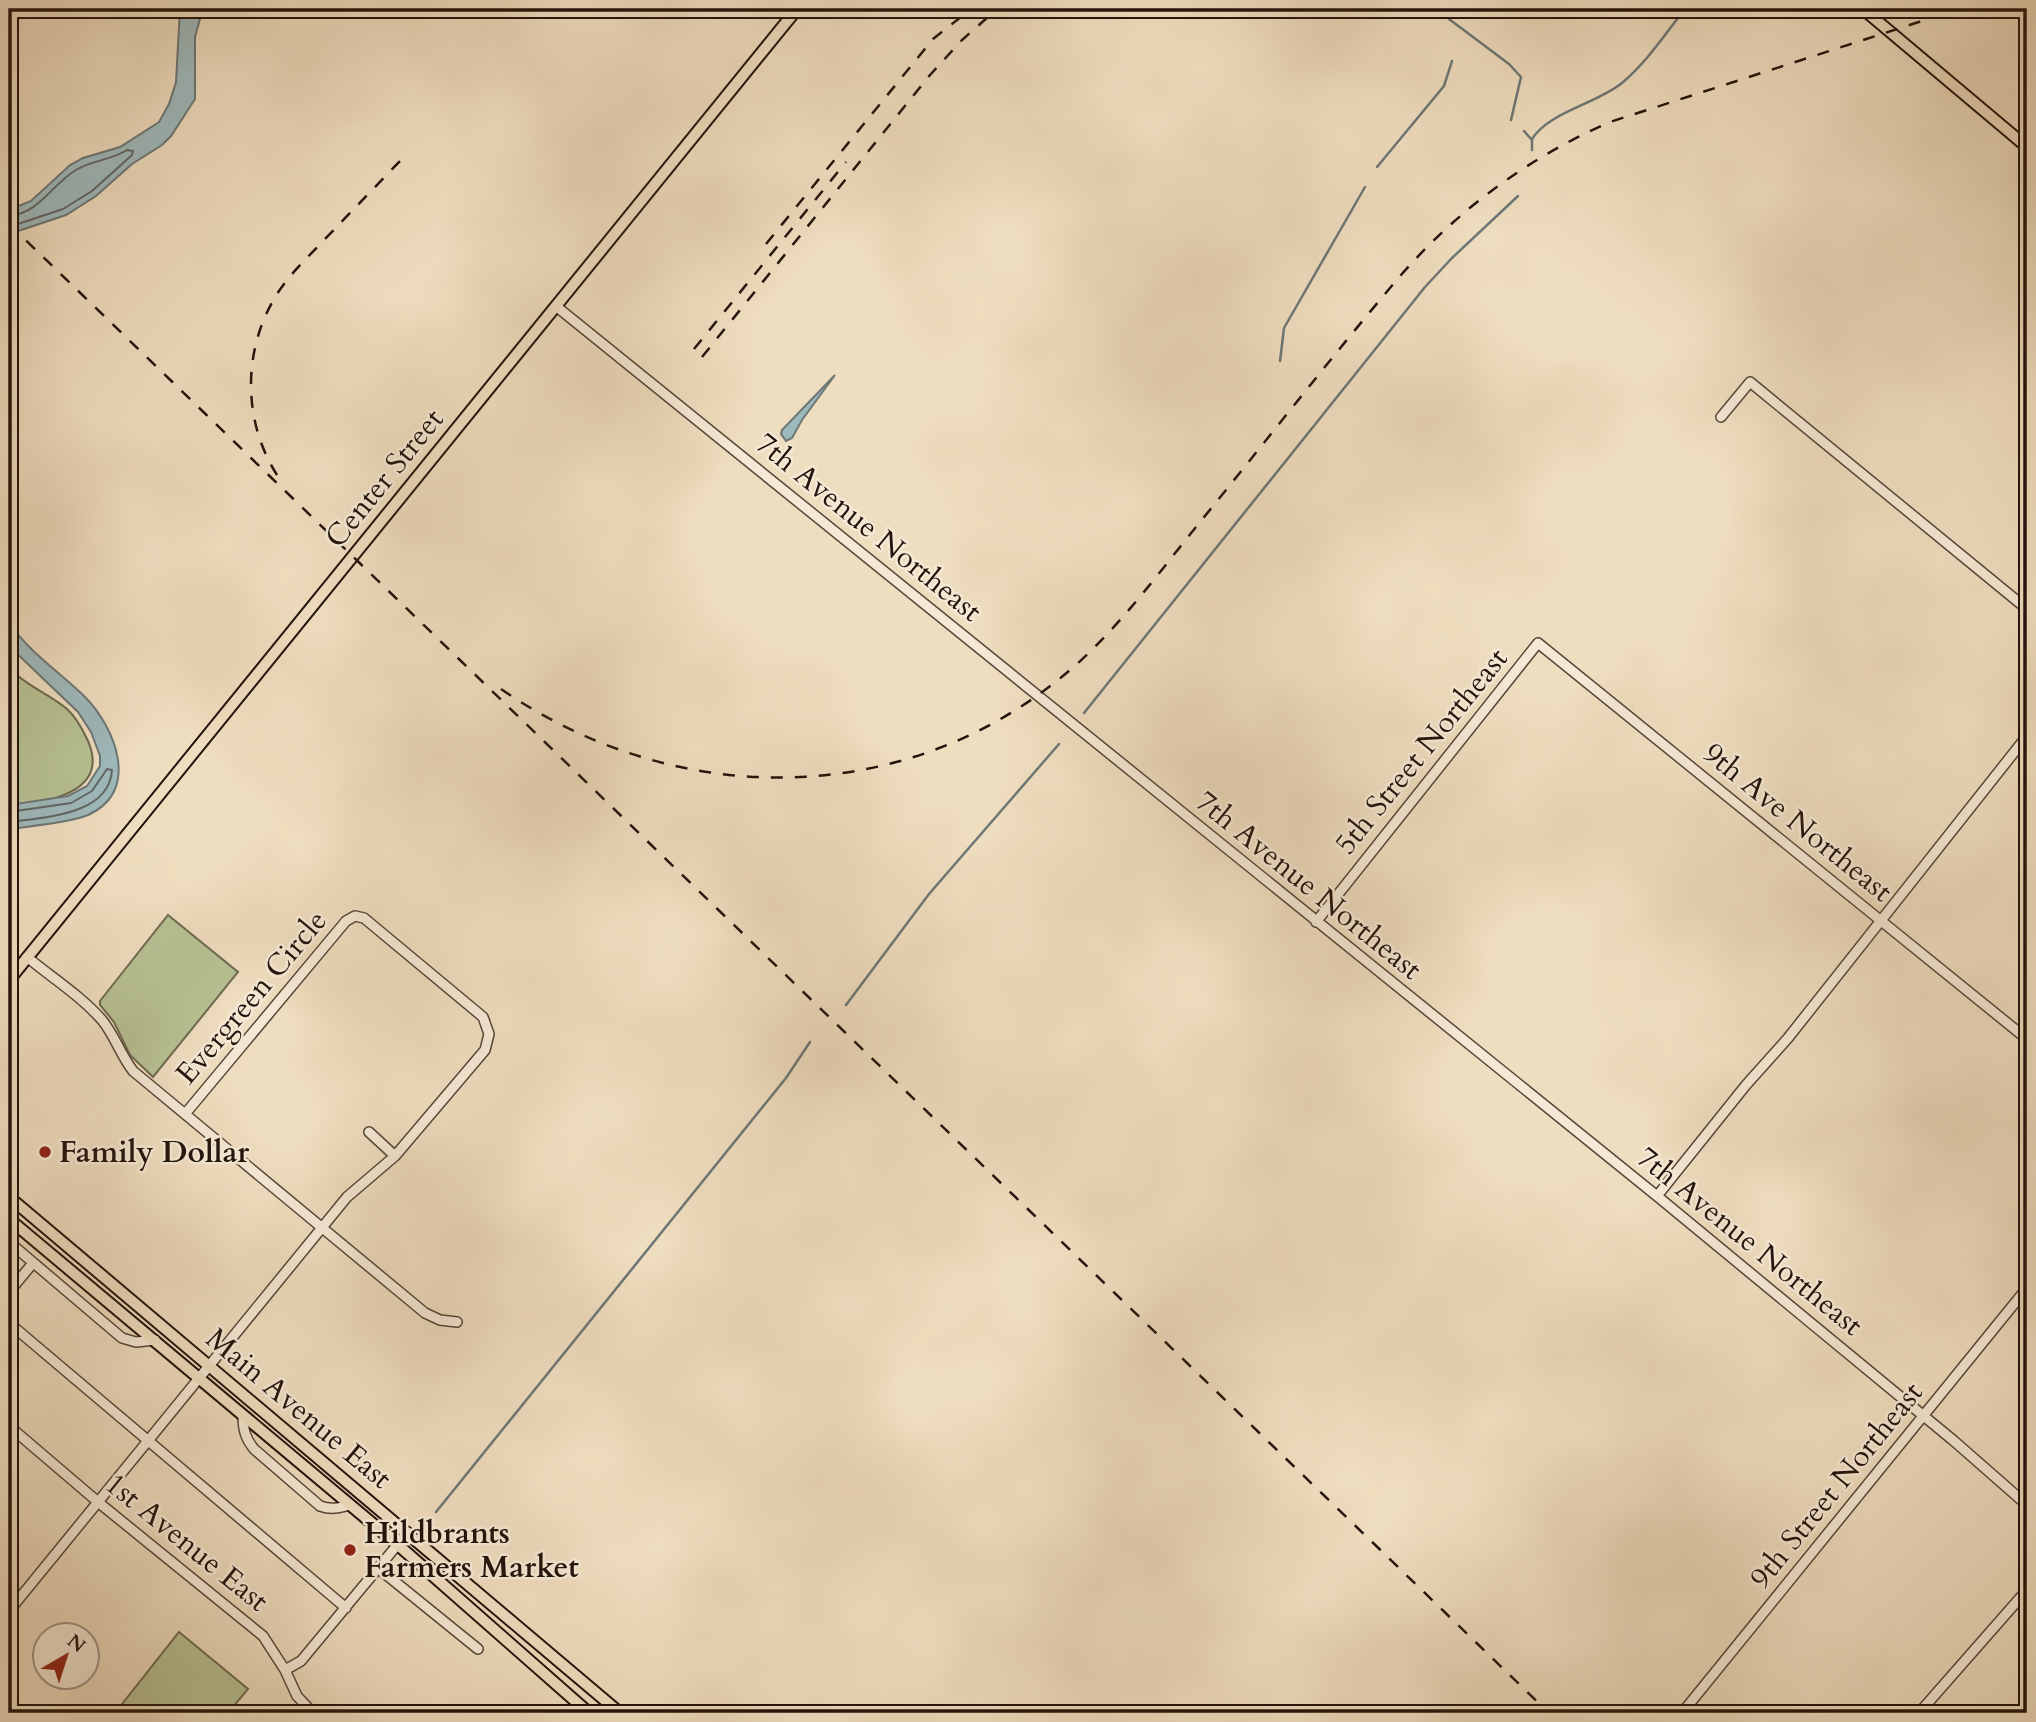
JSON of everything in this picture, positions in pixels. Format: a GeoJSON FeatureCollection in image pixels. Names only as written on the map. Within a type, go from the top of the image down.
{"type":"FeatureCollection","features":[{"type":"Feature","properties":{"kind":"main road","name":"Center Street"},"geometry":{"type":"LineString","coordinates":[[9,980],[797,9]]}},
{"type":"Feature","properties":{"kind":"main road"},"geometry":{"type":"LineString","coordinates":[[1863,9],[2027,147]]}},
{"type":"Feature","properties":{"kind":"main road","name":"Main Avenue East"},"geometry":{"type":"LineString","coordinates":[[9,1197],[620,1713]]}},
{"type":"Feature","properties":{"kind":"main road","name":"Main Avenue East"},"geometry":{"type":"LineString","coordinates":[[9,1219],[398,1545],[589,1713]]}},
{"type":"Feature","properties":{"kind":"street","name":"7th Avenue Northeast"},"geometry":{"type":"LineString","coordinates":[[557,307],[1657,1196],[2027,1505]]}},
{"type":"Feature","properties":{"kind":"street"},"geometry":{"type":"LineString","coordinates":[[1721,417],[1750,382],[2027,609]]}},
{"type":"Feature","properties":{"kind":"street","name":"5th Street Northeast"},"geometry":{"type":"LineString","coordinates":[[1316,922],[1538,643]]}},
{"type":"Feature","properties":{"kind":"street","name":"9th Ave Northeast"},"geometry":{"type":"LineString","coordinates":[[1538,643],[2027,1039]]}},
{"type":"Feature","properties":{"kind":"street"},"geometry":{"type":"LineString","coordinates":[[1657,1196],[1746,1085],[1788,1038],[2027,736]]}},
{"type":"Feature","properties":{"kind":"street","name":"Evergreen Circle"},"geometry":{"type":"LineString","coordinates":[[9,1611],[347,1197],[395,1156],[485,1050],[489,1034],[483,1017],[364,918],[355,916],[346,921],[185,1114]]}},
{"type":"Feature","properties":{"kind":"street"},"geometry":{"type":"LineString","coordinates":[[27,957],[99,1017],[133,1071],[425,1313],[440,1320],[457,1322]]}},
{"type":"Feature","properties":{"kind":"street"},"geometry":{"type":"LineString","coordinates":[[369,1132],[395,1156]]}},
{"type":"Feature","properties":{"kind":"street"},"geometry":{"type":"LineString","coordinates":[[9,1242],[122,1338],[136,1342],[155,1340]]}},
{"type":"Feature","properties":{"kind":"street"},"geometry":{"type":"LineString","coordinates":[[9,1292],[33,1263]]}},
{"type":"Feature","properties":{"kind":"street","name":"9th Street Northeast"},"geometry":{"type":"LineString","coordinates":[[1682,1713],[2027,1288]]}},
{"type":"Feature","properties":{"kind":"street"},"geometry":{"type":"LineString","coordinates":[[9,1323],[346,1608]]}},
{"type":"Feature","properties":{"kind":"street"},"geometry":{"type":"LineString","coordinates":[[243,1415],[246,1439],[254,1450],[320,1506],[336,1508],[350,1505]]}},
{"type":"Feature","properties":{"kind":"street","name":"1st Avenue East"},"geometry":{"type":"LineString","coordinates":[[9,1426],[263,1636],[285,1670],[297,1696],[313,1713]]}},
{"type":"Feature","properties":{"kind":"street"},"geometry":{"type":"LineString","coordinates":[[285,1670],[301,1661],[408,1532]]}},
{"type":"Feature","properties":{"kind":"street"},"geometry":{"type":"LineString","coordinates":[[378,1568],[478,1649]]}},
{"type":"Feature","properties":{"kind":"street"},"geometry":{"type":"LineString","coordinates":[[1919,1713],[2027,1590]]}},
{"type":"Feature","properties":{"kind":"green space"},"geometry":{"type":"Polygon","coordinates":[[[9,668],[70,712],[88,741],[93,759],[90,773],[83,784],[71,792],[9,809],[9,668]]]}},
{"type":"Feature","properties":{"kind":"green space"},"geometry":{"type":"Polygon","coordinates":[[[168,915],[238,972],[153,1077],[130,1055],[100,1001],[168,915]]]}},
{"type":"Feature","properties":{"kind":"green space"},"geometry":{"type":"Polygon","coordinates":[[[179,1632],[248,1689],[228,1713],[115,1713],[179,1632]]]}},
{"type":"Feature","properties":{"kind":"water"},"geometry":{"type":"Polygon","coordinates":[[[180,9],[207,9],[200,19],[195,37],[195,99],[171,136],[132,164],[96,196],[66,215],[9,234],[9,210],[31,201],[70,165],[83,158],[120,147],[159,122],[169,104],[176,82],[180,9]]]}},
{"type":"Feature","properties":{"kind":"water"},"geometry":{"type":"Polygon","coordinates":[[[835,375],[792,438],[786,441],[781,434],[782,430],[835,375]]]}},
{"type":"Feature","properties":{"kind":"water"},"geometry":{"type":"Polygon","coordinates":[[[9,622],[35,652],[96,709],[113,741],[118,758],[114,791],[105,804],[88,815],[61,822],[9,829],[9,805],[68,796],[87,786],[100,766],[100,756],[91,732],[78,712],[9,646],[9,622]]]}},
{"type":"Feature","properties":{"kind":"waterway"},"geometry":{"type":"LineString","coordinates":[[1532,150],[1532,139],[1550,122],[1599,97],[1631,75],[1685,9]]}},
{"type":"Feature","properties":{"kind":"waterway"},"geometry":{"type":"LineString","coordinates":[[1449,19],[1509,64],[1521,77],[1511,120]]}},
{"type":"Feature","properties":{"kind":"waterway"},"geometry":{"type":"LineString","coordinates":[[1377,167],[1444,86],[1452,61]]}},
{"type":"Feature","properties":{"kind":"waterway"},"geometry":{"type":"LineString","coordinates":[[1524,131],[1531,139]]}},
{"type":"Feature","properties":{"kind":"waterway"},"geometry":{"type":"LineString","coordinates":[[1280,361],[1284,328],[1365,187]]}},
{"type":"Feature","properties":{"kind":"waterway"},"geometry":{"type":"LineString","coordinates":[[1084,713],[1425,287],[1518,196]]}},
{"type":"Feature","properties":{"kind":"waterway"},"geometry":{"type":"LineString","coordinates":[[846,1005],[929,894],[1059,744]]}},
{"type":"Feature","properties":{"kind":"waterway"},"geometry":{"type":"LineString","coordinates":[[436,1512],[786,1078],[810,1042]]}},
{"type":"Feature","properties":{"kind":"railway"},"geometry":{"type":"LineString","coordinates":[[766,244],[933,39],[971,9]]}},
{"type":"Feature","properties":{"kind":"railway"},"geometry":{"type":"LineString","coordinates":[[702,357],[930,75],[962,40],[997,9]]}},
{"type":"Feature","properties":{"kind":"railway"},"geometry":{"type":"LineString","coordinates":[[501,689],[570,729],[643,758],[719,774],[795,777],[870,768],[944,746],[1013,711],[1078,663],[1095,647],[1142,595],[1401,275],[1447,228],[1497,187],[1551,152],[1610,122],[1959,9]]}},
{"type":"Feature","properties":{"kind":"railway"},"geometry":{"type":"LineString","coordinates":[[277,475],[257,431],[252,407],[253,359],[267,313],[279,291],[295,271],[400,161]]}},
{"type":"Feature","properties":{"kind":"railway"},"geometry":{"type":"LineString","coordinates":[[694,349],[846,162]]}},
{"type":"Feature","properties":{"kind":"railway"},"geometry":{"type":"LineString","coordinates":[[9,224],[1549,1713]]}},
{"type":"Feature","properties":{"kind":"place","name":"Family Dollar"},"geometry":{"type":"Point","coordinates":[45,1152]}},
{"type":"Feature","properties":{"kind":"place","name":"Hildbrants Farmers Market"},"geometry":{"type":"Point","coordinates":[350,1550]}}]}
